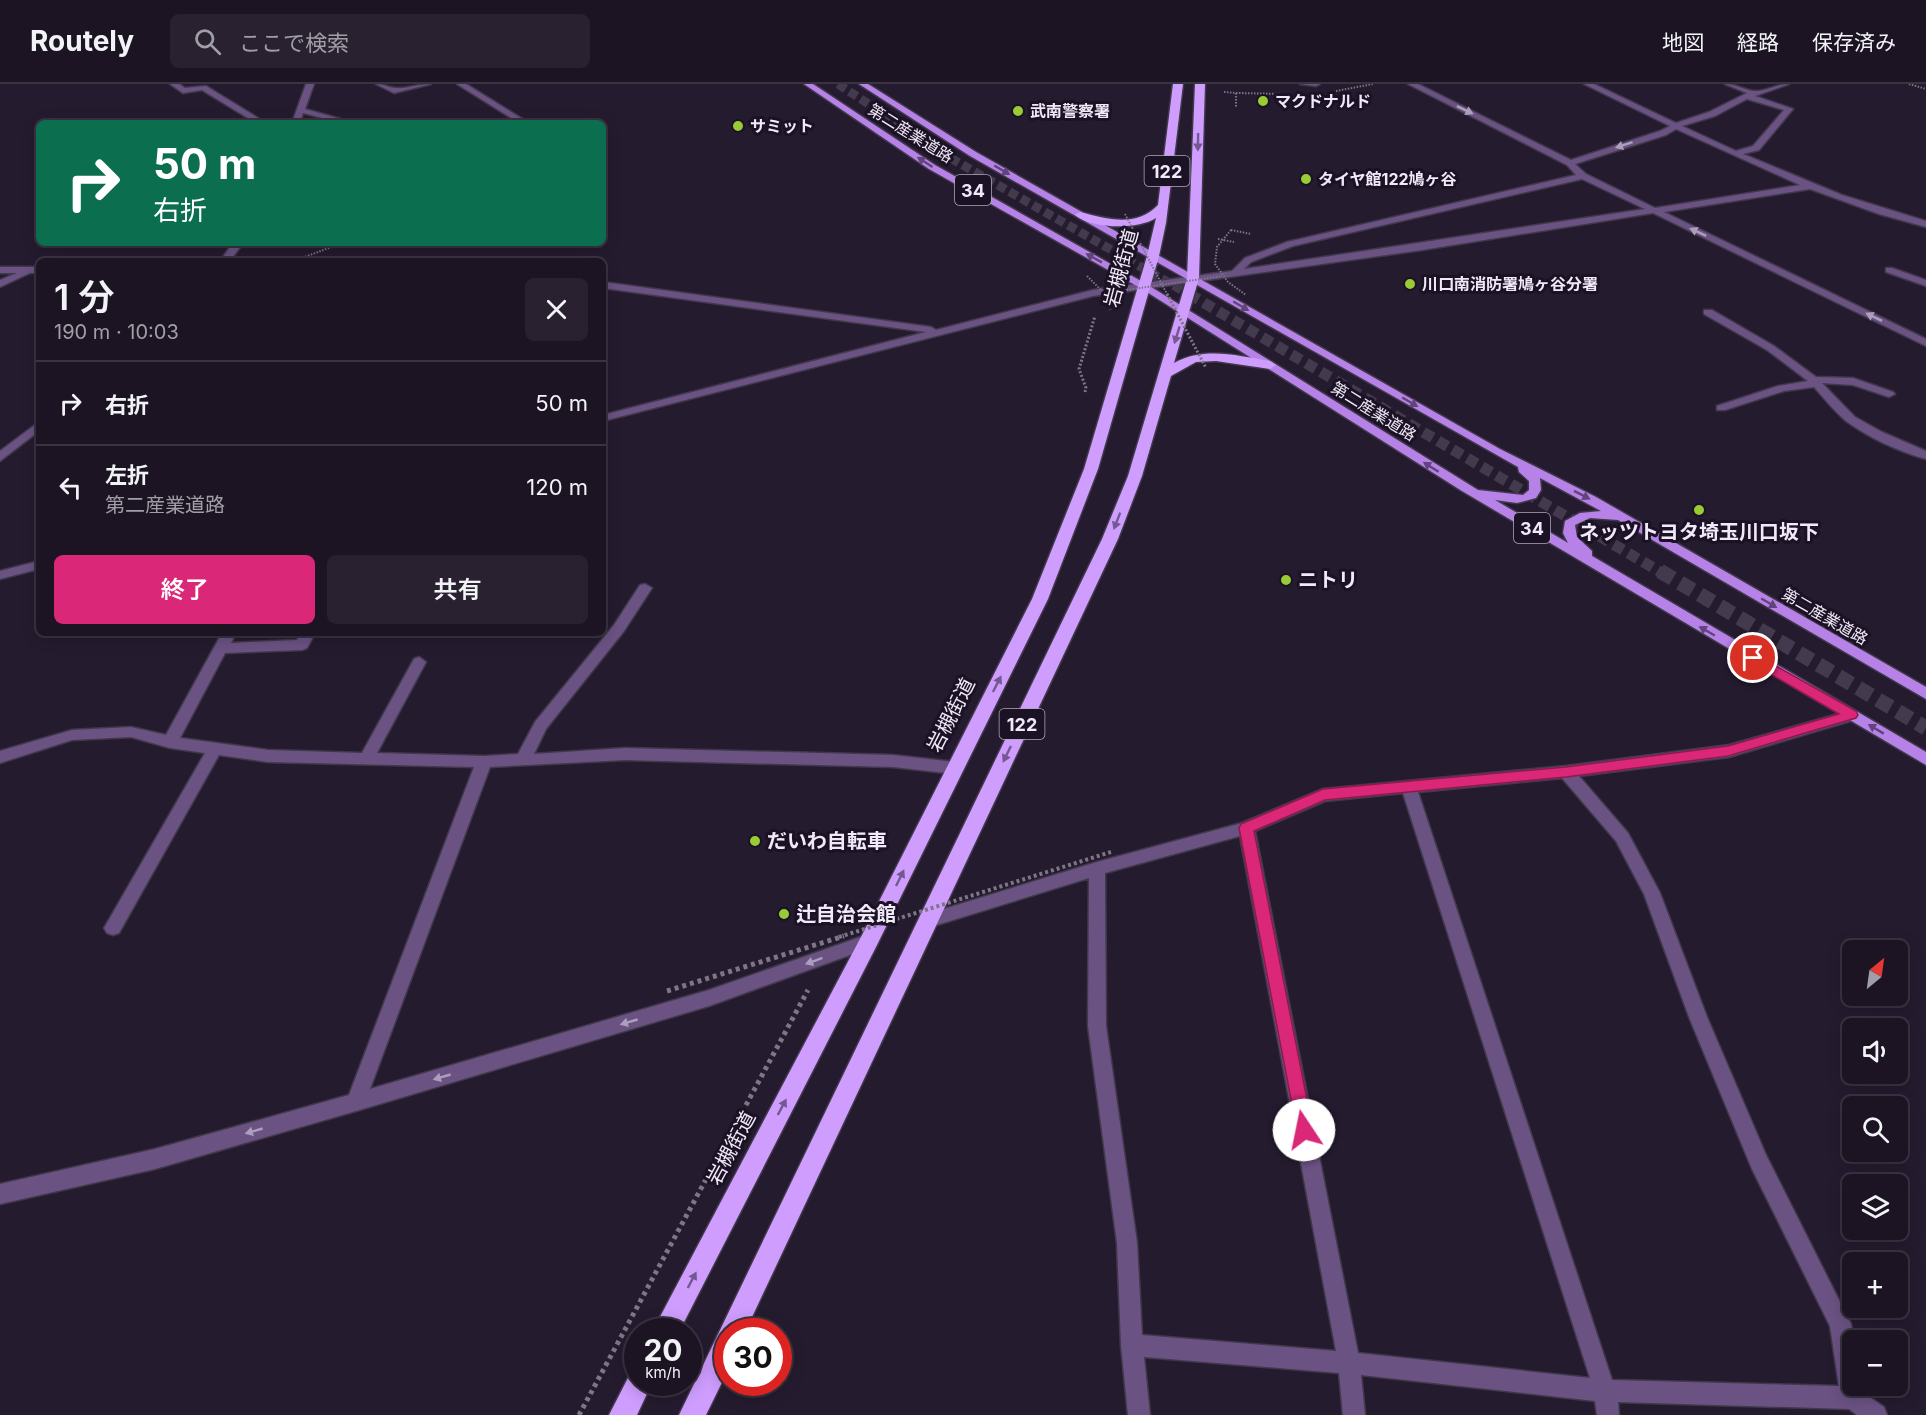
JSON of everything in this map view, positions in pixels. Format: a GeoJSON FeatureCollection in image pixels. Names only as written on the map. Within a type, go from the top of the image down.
{"type":"FeatureCollection","features":[{"type":"Feature","properties":{"kind":"highway","name":"岩槻街道"},"geometry":{"type":"LineString","coordinates":[[672,1318],[869,941],[1040,598],[1091,469],[1153,286],[1153,256],[1163,206],[1178,84]]}},
{"type":"Feature","properties":{"kind":"highway","name":"122"},"geometry":{"type":"LineString","coordinates":[[739,1318],[1110,539],[1135,476],[1192,278],[1200,84]]}},
{"type":"Feature","properties":{"kind":"highway"},"geometry":{"type":"LineString","coordinates":[[1080,215],[1126,223],[1154,217],[1163,206]]}},
{"type":"Feature","properties":{"kind":"highway"},"geometry":{"type":"LineString","coordinates":[[1166,373],[1192,358],[1216,357],[1270,365]]}},
{"type":"Feature","properties":{"kind":"highway"},"geometry":{"type":"LineString","coordinates":[[692,1415],[714,1370]]}},
{"type":"Feature","properties":{"kind":"highway"},"geometry":{"type":"LineString","coordinates":[[622,1415],[632,1396]]}},
{"type":"Feature","properties":{"kind":"main road","name":"第二産業道路"},"geometry":{"type":"LineString","coordinates":[[808,84],[932,167],[1153,286],[1184,311],[1466,488],[1926,759]]}},
{"type":"Feature","properties":{"kind":"main road","name":"第二産業道路"},"geometry":{"type":"LineString","coordinates":[[863,84],[973,154],[1496,451],[1629,522],[1925,692]]}},
{"type":"Feature","properties":{"kind":"main road"},"geometry":{"type":"LineString","coordinates":[[1466,488],[1514,499],[1526,499],[1534,495],[1537,490],[1535,480],[1496,451]]}},
{"type":"Feature","properties":{"kind":"main road"},"geometry":{"type":"LineString","coordinates":[[1614,577],[1574,542],[1568,532],[1569,524],[1577,517],[1591,514],[1608,515],[1629,522]]}},
{"type":"Feature","properties":{"kind":"street"},"geometry":{"type":"LineString","coordinates":[[174,84],[183,91],[203,88],[257,120]]}},
{"type":"Feature","properties":{"kind":"street"},"geometry":{"type":"LineString","coordinates":[[297,120],[310,84]]}},
{"type":"Feature","properties":{"kind":"street"},"geometry":{"type":"LineString","coordinates":[[380,84],[394,91],[427,84]]}},
{"type":"Feature","properties":{"kind":"street"},"geometry":{"type":"LineString","coordinates":[[461,84],[520,120]]}},
{"type":"Feature","properties":{"kind":"street"},"geometry":{"type":"LineString","coordinates":[[1304,84],[1316,84]]}},
{"type":"Feature","properties":{"kind":"street"},"geometry":{"type":"LineString","coordinates":[[1412,84],[1570,163],[1573,169],[1583,176],[1926,343]]}},
{"type":"Feature","properties":{"kind":"street"},"geometry":{"type":"LineString","coordinates":[[1588,84],[1811,186],[1897,217],[1926,224]]}},
{"type":"Feature","properties":{"kind":"street"},"geometry":{"type":"LineString","coordinates":[[1730,84],[1756,94]]}},
{"type":"Feature","properties":{"kind":"street"},"geometry":{"type":"LineString","coordinates":[[1570,163],[1663,133],[1677,125],[1712,114],[1746,96],[1785,84]]}},
{"type":"Feature","properties":{"kind":"street"},"geometry":{"type":"LineString","coordinates":[[1739,153],[1756,148],[1789,109],[1746,96]]}},
{"type":"Feature","properties":{"kind":"street"},"geometry":{"type":"LineString","coordinates":[[300,110],[339,120]]}},
{"type":"Feature","properties":{"kind":"street"},"geometry":{"type":"LineString","coordinates":[[1236,272],[1248,260],[1290,244],[1583,176]]}},
{"type":"Feature","properties":{"kind":"street"},"geometry":{"type":"LineString","coordinates":[[606,417],[1093,293],[1422,248],[1811,186]]}},
{"type":"Feature","properties":{"kind":"street"},"geometry":{"type":"LineString","coordinates":[[0,270],[36,270]]}},
{"type":"Feature","properties":{"kind":"street"},"geometry":{"type":"LineString","coordinates":[[0,284],[36,270]]}},
{"type":"Feature","properties":{"kind":"street"},"geometry":{"type":"LineString","coordinates":[[1889,270],[1926,283]]}},
{"type":"Feature","properties":{"kind":"street"},"geometry":{"type":"LineString","coordinates":[[606,285],[940,331]]}},
{"type":"Feature","properties":{"kind":"street"},"geometry":{"type":"LineString","coordinates":[[1708,312],[1764,343],[1815,381],[1851,418],[1885,439],[1926,455]]}},
{"type":"Feature","properties":{"kind":"street"},"geometry":{"type":"LineString","coordinates":[[1721,408],[1782,388],[1835,378],[1851,380],[1890,394]]}},
{"type":"Feature","properties":{"kind":"street"},"geometry":{"type":"LineString","coordinates":[[0,457],[36,427]]}},
{"type":"Feature","properties":{"kind":"street"},"geometry":{"type":"LineString","coordinates":[[0,575],[36,566]]}},
{"type":"Feature","properties":{"kind":"street"},"geometry":{"type":"LineString","coordinates":[[523,760],[540,726],[619,628],[645,588]]}},
{"type":"Feature","properties":{"kind":"street"},"geometry":{"type":"LineString","coordinates":[[170,742],[228,636]]}},
{"type":"Feature","properties":{"kind":"street"},"geometry":{"type":"LineString","coordinates":[[223,648],[302,645],[306,636]]}},
{"type":"Feature","properties":{"kind":"street"},"geometry":{"type":"LineString","coordinates":[[366,759],[419,662]]}},
{"type":"Feature","properties":{"kind":"street"},"geometry":{"type":"LineString","coordinates":[[927,921],[1097,869],[1246,828],[1323,795],[1566,772],[1728,751],[1852,715]]}},
{"type":"Feature","properties":{"kind":"street"},"geometry":{"type":"LineString","coordinates":[[2,760],[72,735],[131,732],[170,742],[268,756],[484,762],[625,754],[893,761],[955,768]]}},
{"type":"Feature","properties":{"kind":"street"},"geometry":{"type":"LineString","coordinates":[[113,928],[214,748]]}},
{"type":"Feature","properties":{"kind":"street"},"geometry":{"type":"LineString","coordinates":[[356,1102],[484,762]]}},
{"type":"Feature","properties":{"kind":"street"},"geometry":{"type":"LineString","coordinates":[[1566,772],[1622,837],[1652,893],[1698,1017],[1759,1162],[1840,1324],[1852,1398]]}},
{"type":"Feature","properties":{"kind":"street"},"geometry":{"type":"LineString","coordinates":[[1408,786],[1605,1391],[1608,1415]]}},
{"type":"Feature","properties":{"kind":"street"},"geometry":{"type":"LineString","coordinates":[[1246,828],[1349,1363],[1354,1415]]}},
{"type":"Feature","properties":{"kind":"street"},"geometry":{"type":"LineString","coordinates":[[1097,869],[1096,1026],[1127,1243],[1138,1415]]}},
{"type":"Feature","properties":{"kind":"street"},"geometry":{"type":"LineString","coordinates":[[0,1194],[155,1159],[356,1102],[709,998],[869,941]]}},
{"type":"Feature","properties":{"kind":"street"},"geometry":{"type":"LineString","coordinates":[[1132,1345],[1349,1363],[1605,1391],[1852,1398],[1876,1415]]}},
{"type":"Feature","properties":{"kind":"path"},"geometry":{"type":"LineString","coordinates":[[1909,84],[1926,90]]}},
{"type":"Feature","properties":{"kind":"path"},"geometry":{"type":"LineString","coordinates":[[1218,92],[1236,93],[1236,107]]}},
{"type":"Feature","properties":{"kind":"path"},"geometry":{"type":"LineString","coordinates":[[1125,214],[1153,286],[1206,368]]}},
{"type":"Feature","properties":{"kind":"path"},"geometry":{"type":"LineString","coordinates":[[1231,230],[1216,250],[1215,261],[1222,276],[1246,295]]}},
{"type":"Feature","properties":{"kind":"path"},"geometry":{"type":"LineString","coordinates":[[302,258],[334,246]]}},
{"type":"Feature","properties":{"kind":"path"},"geometry":{"type":"LineString","coordinates":[[1087,276],[1106,293],[1110,310]]}},
{"type":"Feature","properties":{"kind":"path"},"geometry":{"type":"LineString","coordinates":[[1106,293],[1222,276]]}},
{"type":"Feature","properties":{"kind":"path"},"geometry":{"type":"LineString","coordinates":[[1083,399],[1086,388],[1079,369],[1095,315]]}},
{"type":"Feature","properties":{"kind":"path"},"geometry":{"type":"LineString","coordinates":[[667,991],[1111,852]]}},
{"type":"Feature","properties":{"kind":"path"},"geometry":{"type":"LineString","coordinates":[[579,1415],[840,930]]}},
{"type":"Feature","properties":{"kind":"tunnel"},"geometry":{"type":"LineString","coordinates":[[838,84],[954,160],[1192,296]]}},
{"type":"Feature","properties":{"kind":"tunnel"},"geometry":{"type":"LineString","coordinates":[[1189,294],[1662,573]]}},
{"type":"Feature","properties":{"kind":"tunnel"},"geometry":{"type":"LineString","coordinates":[[1660,571],[1926,728]]}},
{"type":"Feature","properties":{"kind":"place","name":"マクドナルド"},"geometry":{"type":"Point","coordinates":[1263,101]}},
{"type":"Feature","properties":{"kind":"place","name":"武南警察署"},"geometry":{"type":"Point","coordinates":[1018,111]}},
{"type":"Feature","properties":{"kind":"place","name":"サミット"},"geometry":{"type":"Point","coordinates":[738,126]}},
{"type":"Feature","properties":{"kind":"place","name":"タイヤ館122鳩ヶ谷"},"geometry":{"type":"Point","coordinates":[1306,179]}},
{"type":"Feature","properties":{"kind":"place","name":"川口南消防署鳩ヶ谷分署"},"geometry":{"type":"Point","coordinates":[1410,284]}},
{"type":"Feature","properties":{"kind":"place","name":"ネッツトヨタ埼玉川口坂下"},"geometry":{"type":"Point","coordinates":[1699,510]}},
{"type":"Feature","properties":{"kind":"place","name":"ニトリ"},"geometry":{"type":"Point","coordinates":[1286,580]}},
{"type":"Feature","properties":{"kind":"place","name":"だいわ自転車"},"geometry":{"type":"Point","coordinates":[755,841]}},
{"type":"Feature","properties":{"kind":"place","name":"辻自治会館"},"geometry":{"type":"Point","coordinates":[784,914]}},
{"type":"Feature","properties":{"kind":"route"},"geometry":{"type":"LineString","coordinates":[[1304,1130],[1246,828],[1323,795],[1566,772],[1728,751],[1852,715],[1753,658]]}}]}
